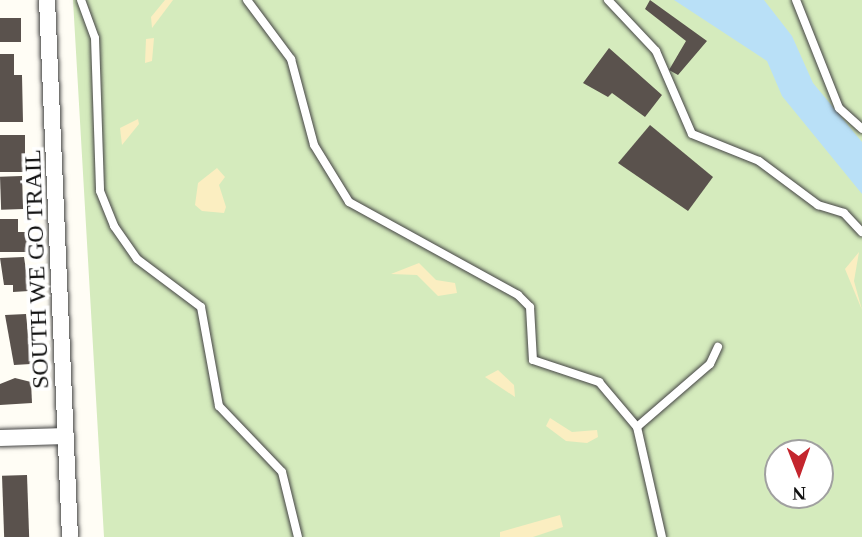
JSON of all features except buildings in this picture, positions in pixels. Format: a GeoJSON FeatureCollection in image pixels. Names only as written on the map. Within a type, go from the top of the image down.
{"type":"FeatureCollection","features":[{"type":"Feature","properties":{"kind":"street","name":"SOUTH WE GO TRAIL"},"geometry":{"type":"LineString","coordinates":[[47,0],[70,537]]}},
{"type":"Feature","properties":{"kind":"street"},"geometry":{"type":"LineString","coordinates":[[0,438],[66,436]]}},
{"type":"Feature","properties":{"kind":"lane"},"geometry":{"type":"LineString","coordinates":[[81,0],[95,38],[100,191],[114,226],[137,259],[201,307],[219,406],[282,472],[298,537]]}},
{"type":"Feature","properties":{"kind":"lane"},"geometry":{"type":"LineString","coordinates":[[247,0],[291,59],[314,145],[349,202],[517,295],[530,307],[533,360],[599,382],[637,427],[662,537]]}},
{"type":"Feature","properties":{"kind":"lane"},"geometry":{"type":"LineString","coordinates":[[608,0],[619,4],[656,51],[692,134],[759,161],[818,205],[844,213],[862,232]]}},
{"type":"Feature","properties":{"kind":"lane"},"geometry":{"type":"LineString","coordinates":[[796,0],[839,108],[862,129]]}},
{"type":"Feature","properties":{"kind":"lane"},"geometry":{"type":"LineString","coordinates":[[637,427],[710,364],[718,346]]}},
{"type":"Feature","properties":{"kind":"green space"},"geometry":{"type":"Polygon","coordinates":[[[73,0],[862,0],[862,537],[104,537],[73,0]]]}},
{"type":"Feature","properties":{"kind":"sand"},"geometry":{"type":"Polygon","coordinates":[[[165,0],[173,0],[152,28],[151,17],[165,0]]]}},
{"type":"Feature","properties":{"kind":"sand"},"geometry":{"type":"Polygon","coordinates":[[[154,38],[152,61],[145,63],[146,39],[154,38]]]}},
{"type":"Feature","properties":{"kind":"sand"},"geometry":{"type":"Polygon","coordinates":[[[138,119],[139,124],[122,145],[120,128],[138,119]]]}},
{"type":"Feature","properties":{"kind":"sand"},"geometry":{"type":"Polygon","coordinates":[[[217,168],[225,177],[219,185],[226,207],[224,213],[202,211],[195,205],[198,183],[217,168]]]}},
{"type":"Feature","properties":{"kind":"sand"},"geometry":{"type":"Polygon","coordinates":[[[859,252],[854,281],[862,310],[845,269],[859,252]]]}},
{"type":"Feature","properties":{"kind":"sand"},"geometry":{"type":"Polygon","coordinates":[[[419,263],[436,280],[455,283],[457,293],[438,296],[417,275],[391,274],[419,263]]]}},
{"type":"Feature","properties":{"kind":"sand"},"geometry":{"type":"Polygon","coordinates":[[[498,370],[514,385],[515,397],[485,377],[498,370]]]}},
{"type":"Feature","properties":{"kind":"sand"},"geometry":{"type":"Polygon","coordinates":[[[550,418],[572,432],[597,430],[598,437],[587,443],[566,441],[546,426],[550,418]]]}},
{"type":"Feature","properties":{"kind":"sand"},"geometry":{"type":"Polygon","coordinates":[[[560,515],[563,527],[533,537],[500,537],[500,532],[560,515]]]}},
{"type":"Feature","properties":{"kind":"water"},"geometry":{"type":"Polygon","coordinates":[[[674,0],[764,0],[792,36],[813,83],[862,142],[862,194],[782,96],[767,61],[674,0]]]}}]}
